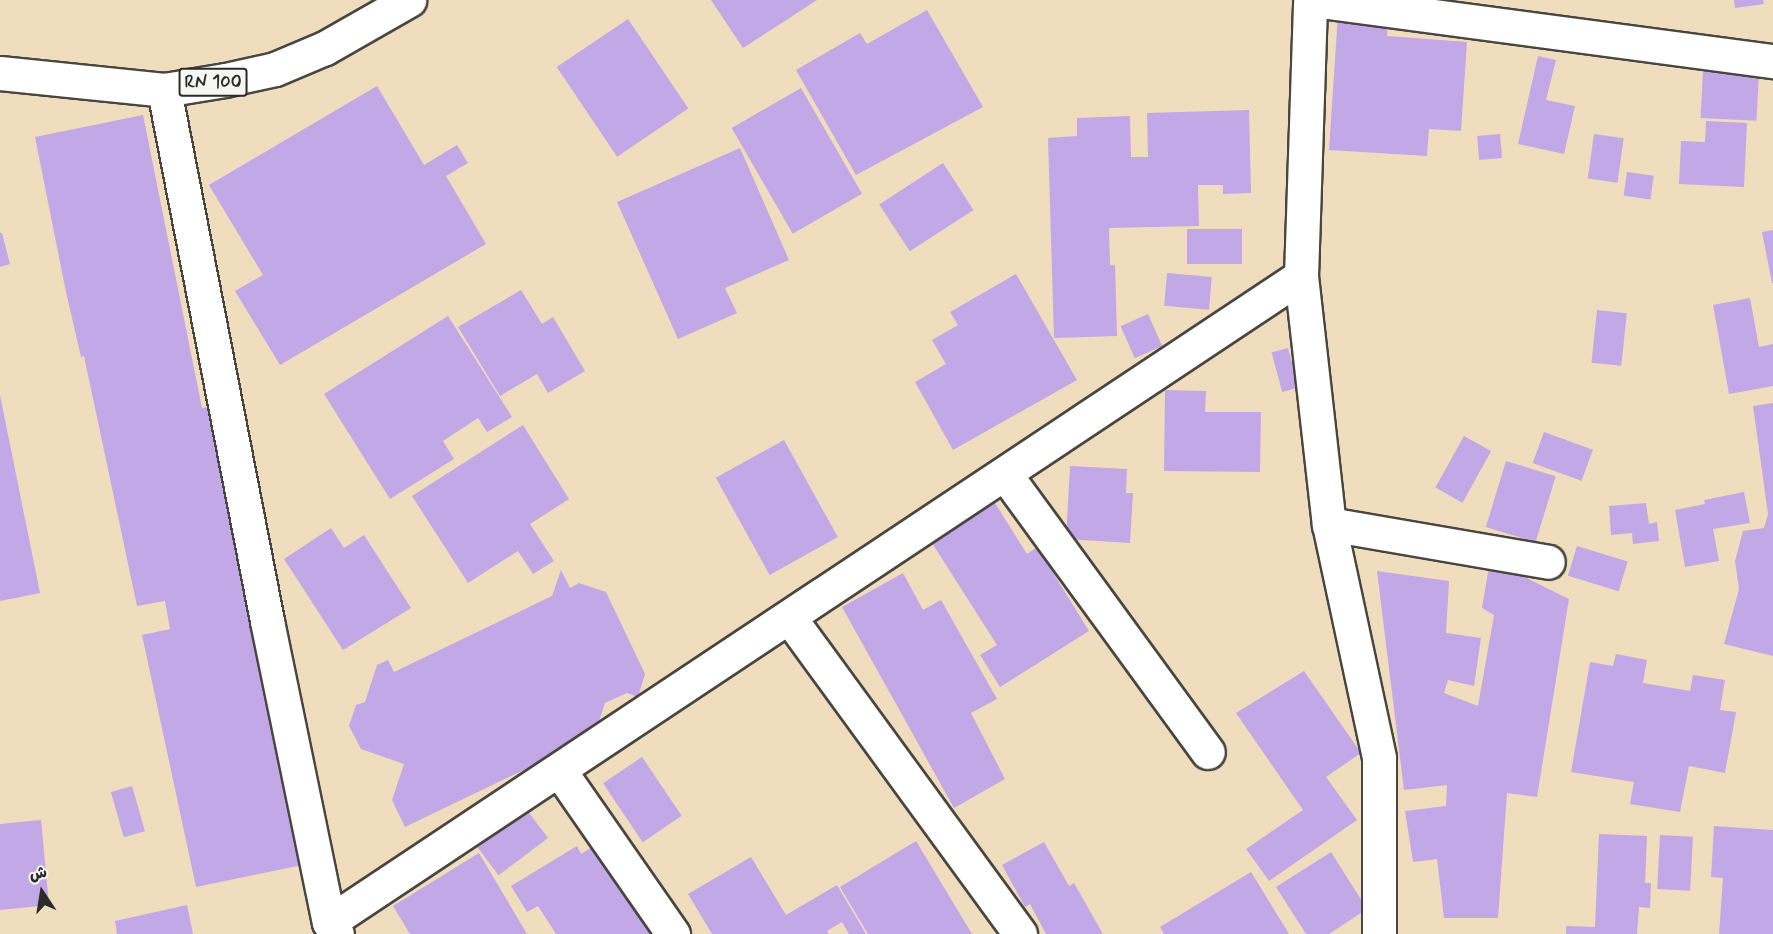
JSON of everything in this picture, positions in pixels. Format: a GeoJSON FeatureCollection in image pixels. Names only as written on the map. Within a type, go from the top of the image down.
{"type":"FeatureCollection","features":[{"type":"Feature","properties":{"kind":"street","name":"RN 100"},"geometry":{"type":"LineString","coordinates":[[0,74],[164,90],[275,69],[325,48],[409,0]]}},
{"type":"Feature","properties":{"kind":"street"},"geometry":{"type":"LineString","coordinates":[[1310,0],[1301,276],[1329,524],[1379,758],[1379,934]]}},
{"type":"Feature","properties":{"kind":"street"},"geometry":{"type":"LineString","coordinates":[[1314,0],[1773,61]]}},
{"type":"Feature","properties":{"kind":"street"},"geometry":{"type":"LineString","coordinates":[[164,90],[212,349],[333,928],[559,770],[1301,276]]}},
{"type":"Feature","properties":{"kind":"street"},"geometry":{"type":"LineString","coordinates":[[1005,474],[1208,752]]}},
{"type":"Feature","properties":{"kind":"street"},"geometry":{"type":"LineString","coordinates":[[1329,524],[1548,562]]}},
{"type":"Feature","properties":{"kind":"street"},"geometry":{"type":"LineString","coordinates":[[789,617],[1020,934]]}},
{"type":"Feature","properties":{"kind":"street"},"geometry":{"type":"LineString","coordinates":[[559,770],[673,934]]}},
{"type":"Feature","properties":{"kind":"building"},"geometry":{"type":"Polygon","coordinates":[[[711,0],[817,0],[743,48],[711,0]]]}},
{"type":"Feature","properties":{"kind":"building"},"geometry":{"type":"Polygon","coordinates":[[[1734,0],[1763,0],[1764,4],[1735,8],[1734,0]]]}},
{"type":"Feature","properties":{"kind":"building"},"geometry":{"type":"Polygon","coordinates":[[[927,10],[983,107],[856,175],[796,70],[860,33],[867,44],[927,10]]]}},
{"type":"Feature","properties":{"kind":"building"},"geometry":{"type":"Polygon","coordinates":[[[1338,14],[1388,18],[1387,36],[1467,42],[1461,131],[1429,129],[1427,156],[1329,150],[1338,14]]]}},
{"type":"Feature","properties":{"kind":"building"},"geometry":{"type":"Polygon","coordinates":[[[628,19],[688,109],[617,157],[557,67],[628,19]]]}},
{"type":"Feature","properties":{"kind":"building"},"geometry":{"type":"Polygon","coordinates":[[[1538,56],[1556,60],[1546,100],[1575,106],[1564,154],[1518,144],[1538,56]]]}},
{"type":"Feature","properties":{"kind":"building"},"geometry":{"type":"Polygon","coordinates":[[[1703,71],[1759,74],[1756,121],[1701,118],[1703,71]]]}},
{"type":"Feature","properties":{"kind":"building"},"geometry":{"type":"Polygon","coordinates":[[[377,86],[424,165],[457,145],[468,163],[446,176],[486,244],[280,365],[235,291],[263,275],[209,185],[377,86]]]}},
{"type":"Feature","properties":{"kind":"building"},"geometry":{"type":"Polygon","coordinates":[[[801,88],[862,194],[793,234],[732,128],[801,88]]]}},
{"type":"Feature","properties":{"kind":"building"},"geometry":{"type":"Polygon","coordinates":[[[1249,110],[1251,193],[1223,194],[1223,185],[1198,185],[1199,226],[1109,228],[1110,265],[1115,265],[1117,336],[1054,338],[1048,138],[1077,136],[1077,118],[1130,116],[1131,157],[1148,157],[1147,113],[1249,110]]]}},
{"type":"Feature","properties":{"kind":"building"},"geometry":{"type":"Polygon","coordinates":[[[143,115],[202,408],[209,407],[302,865],[196,887],[142,635],[170,629],[165,601],[137,606],[84,356],[81,357],[66,292],[35,137],[143,115]]]}},
{"type":"Feature","properties":{"kind":"building"},"geometry":{"type":"Polygon","coordinates":[[[1706,121],[1747,123],[1744,187],[1679,184],[1681,141],[1705,142],[1706,121]]]}},
{"type":"Feature","properties":{"kind":"building"},"geometry":{"type":"Polygon","coordinates":[[[1500,134],[1502,158],[1479,160],[1477,136],[1500,134]]]}},
{"type":"Feature","properties":{"kind":"building"},"geometry":{"type":"Polygon","coordinates":[[[1594,134],[1624,138],[1617,183],[1588,179],[1594,134]]]}},
{"type":"Feature","properties":{"kind":"building"},"geometry":{"type":"Polygon","coordinates":[[[740,148],[789,260],[725,288],[737,313],[678,339],[617,202],[740,148]]]}},
{"type":"Feature","properties":{"kind":"building"},"geometry":{"type":"Polygon","coordinates":[[[943,163],[973,210],[910,251],[879,204],[943,163]]]}},
{"type":"Feature","properties":{"kind":"building"},"geometry":{"type":"Polygon","coordinates":[[[1627,172],[1654,176],[1650,200],[1624,196],[1627,172]]]}},
{"type":"Feature","properties":{"kind":"building"},"geometry":{"type":"Polygon","coordinates":[[[1187,229],[1242,229],[1242,264],[1187,264],[1187,229]]]}},
{"type":"Feature","properties":{"kind":"building"},"geometry":{"type":"Polygon","coordinates":[[[1773,230],[1773,283],[1772,283],[1762,232],[1773,230]]]}},
{"type":"Feature","properties":{"kind":"building"},"geometry":{"type":"Polygon","coordinates":[[[0,233],[2,233],[10,264],[0,267],[0,233]]]}},
{"type":"Feature","properties":{"kind":"building"},"geometry":{"type":"Polygon","coordinates":[[[1167,273],[1212,277],[1209,310],[1164,306],[1167,273]]]}},
{"type":"Feature","properties":{"kind":"building"},"geometry":{"type":"Polygon","coordinates":[[[1016,274],[1077,380],[953,450],[915,382],[946,364],[932,340],[958,325],[950,312],[1016,274]]]}},
{"type":"Feature","properties":{"kind":"building"},"geometry":{"type":"Polygon","coordinates":[[[521,290],[542,324],[553,317],[585,371],[548,393],[537,374],[500,396],[458,327],[521,290]]]}},
{"type":"Feature","properties":{"kind":"building"},"geometry":{"type":"Polygon","coordinates":[[[1750,298],[1759,347],[1773,344],[1773,386],[1729,394],[1713,305],[1750,298]]]}},
{"type":"Feature","properties":{"kind":"building"},"geometry":{"type":"Polygon","coordinates":[[[1597,310],[1627,313],[1621,366],[1591,363],[1597,310]]]}},
{"type":"Feature","properties":{"kind":"building"},"geometry":{"type":"Polygon","coordinates":[[[1148,314],[1162,346],[1135,358],[1121,326],[1148,314]]]}},
{"type":"Feature","properties":{"kind":"building"},"geometry":{"type":"Polygon","coordinates":[[[448,316],[512,417],[487,432],[478,418],[443,441],[454,459],[390,499],[324,394],[448,316]]]}},
{"type":"Feature","properties":{"kind":"building"},"geometry":{"type":"Polygon","coordinates":[[[1288,348],[1299,388],[1282,392],[1272,352],[1288,348]]]}},
{"type":"Feature","properties":{"kind":"building"},"geometry":{"type":"Polygon","coordinates":[[[1165,390],[1206,391],[1205,412],[1261,412],[1260,472],[1164,471],[1165,390]]]}},
{"type":"Feature","properties":{"kind":"building"},"geometry":{"type":"Polygon","coordinates":[[[0,395],[40,593],[0,601],[0,395]]]}},
{"type":"Feature","properties":{"kind":"building"},"geometry":{"type":"Polygon","coordinates":[[[1773,403],[1773,656],[1724,644],[1739,589],[1735,561],[1743,531],[1764,528],[1768,514],[1753,406],[1773,403]]]}},
{"type":"Feature","properties":{"kind":"building"},"geometry":{"type":"Polygon","coordinates":[[[523,425],[569,499],[530,524],[554,561],[533,574],[518,551],[468,583],[412,496],[523,425]]]}},
{"type":"Feature","properties":{"kind":"building"},"geometry":{"type":"Polygon","coordinates":[[[1544,432],[1593,450],[1582,481],[1533,463],[1544,432]]]}},
{"type":"Feature","properties":{"kind":"building"},"geometry":{"type":"Polygon","coordinates":[[[1464,436],[1491,451],[1463,503],[1435,488],[1464,436]]]}},
{"type":"Feature","properties":{"kind":"building"},"geometry":{"type":"Polygon","coordinates":[[[784,440],[838,537],[770,575],[716,478],[784,440]]]}},
{"type":"Feature","properties":{"kind":"building"},"geometry":{"type":"Polygon","coordinates":[[[1506,461],[1556,476],[1536,542],[1486,527],[1506,461]]]}},
{"type":"Feature","properties":{"kind":"building"},"geometry":{"type":"Polygon","coordinates":[[[1070,466],[1127,469],[1126,493],[1133,493],[1130,543],[1066,539],[1070,466]]]}},
{"type":"Feature","properties":{"kind":"building"},"geometry":{"type":"Polygon","coordinates":[[[1744,492],[1750,523],[1713,529],[1719,561],[1685,567],[1675,510],[1705,504],[1704,500],[1744,492]]]}},
{"type":"Feature","properties":{"kind":"building"},"geometry":{"type":"Polygon","coordinates":[[[995,503],[1027,554],[1037,547],[1089,631],[1000,687],[980,655],[997,645],[932,543],[995,503]]]}},
{"type":"Feature","properties":{"kind":"building"},"geometry":{"type":"Polygon","coordinates":[[[1646,503],[1649,524],[1657,522],[1659,541],[1633,544],[1632,533],[1611,535],[1609,506],[1646,503]]]}},
{"type":"Feature","properties":{"kind":"building"},"geometry":{"type":"Polygon","coordinates":[[[331,528],[344,548],[364,535],[411,608],[343,650],[284,559],[331,528]]]}},
{"type":"Feature","properties":{"kind":"building"},"geometry":{"type":"Polygon","coordinates":[[[1577,546],[1628,561],[1619,591],[1568,576],[1577,546]]]}},
{"type":"Feature","properties":{"kind":"building"},"geometry":{"type":"Polygon","coordinates":[[[1490,560],[1569,599],[1537,797],[1507,793],[1498,918],[1444,918],[1437,859],[1413,862],[1405,811],[1446,806],[1447,785],[1404,790],[1377,571],[1449,581],[1446,633],[1481,638],[1474,686],[1448,680],[1444,693],[1478,706],[1494,615],[1482,608],[1490,560]]]}},
{"type":"Feature","properties":{"kind":"building"},"geometry":{"type":"Polygon","coordinates":[[[561,570],[570,588],[579,583],[606,592],[645,674],[638,697],[627,693],[605,703],[592,743],[555,755],[405,827],[392,800],[404,764],[361,749],[349,726],[356,705],[365,702],[377,665],[388,660],[394,672],[552,596],[561,570]]]}},
{"type":"Feature","properties":{"kind":"building"},"geometry":{"type":"Polygon","coordinates":[[[903,573],[923,610],[941,600],[997,699],[971,713],[1005,779],[954,808],[842,607],[903,573]]]}},
{"type":"Feature","properties":{"kind":"building"},"geometry":{"type":"Polygon","coordinates":[[[1616,654],[1647,660],[1643,683],[1690,691],[1693,675],[1725,680],[1720,710],[1736,712],[1725,773],[1689,766],[1680,812],[1630,804],[1634,782],[1571,772],[1590,662],[1613,666],[1616,654]]]}},
{"type":"Feature","properties":{"kind":"building"},"geometry":{"type":"Polygon","coordinates":[[[1304,671],[1361,753],[1326,777],[1357,820],[1269,881],[1246,849],[1303,810],[1236,713],[1304,671]]]}},
{"type":"Feature","properties":{"kind":"building"},"geometry":{"type":"Polygon","coordinates":[[[642,757],[682,816],[643,842],[603,783],[642,757]]]}},
{"type":"Feature","properties":{"kind":"building"},"geometry":{"type":"Polygon","coordinates":[[[132,786],[145,831],[124,837],[111,792],[132,786]]]}},
{"type":"Feature","properties":{"kind":"building"},"geometry":{"type":"Polygon","coordinates":[[[527,810],[548,838],[499,875],[477,847],[527,810]]]}},
{"type":"Feature","properties":{"kind":"building"},"geometry":{"type":"Polygon","coordinates":[[[41,820],[49,905],[0,910],[0,824],[41,820]]]}},
{"type":"Feature","properties":{"kind":"building"},"geometry":{"type":"Polygon","coordinates":[[[1714,826],[1773,830],[1773,934],[1719,934],[1723,878],[1711,877],[1714,826]]]}},
{"type":"Feature","properties":{"kind":"building"},"geometry":{"type":"Polygon","coordinates":[[[1599,834],[1647,836],[1645,883],[1651,883],[1650,908],[1639,907],[1637,934],[1566,934],[1566,926],[1595,927],[1599,834]]]}},
{"type":"Feature","properties":{"kind":"building"},"geometry":{"type":"Polygon","coordinates":[[[1660,835],[1693,837],[1690,891],[1657,889],[1660,835]]]}},
{"type":"Feature","properties":{"kind":"building"},"geometry":{"type":"Polygon","coordinates":[[[603,840],[661,934],[556,934],[538,906],[527,912],[511,886],[577,846],[581,854],[603,840]]]}},
{"type":"Feature","properties":{"kind":"building"},"geometry":{"type":"Polygon","coordinates":[[[916,841],[972,934],[868,934],[840,887],[916,841]]]}},
{"type":"Feature","properties":{"kind":"building"},"geometry":{"type":"Polygon","coordinates":[[[1044,842],[1069,886],[1074,883],[1103,934],[1046,934],[1030,904],[1025,907],[1002,865],[1044,842]]]}},
{"type":"Feature","properties":{"kind":"building"},"geometry":{"type":"Polygon","coordinates":[[[1331,852],[1367,909],[1329,934],[1306,934],[1276,887],[1331,852]]]}},
{"type":"Feature","properties":{"kind":"building"},"geometry":{"type":"Polygon","coordinates":[[[479,853],[527,934],[410,934],[393,906],[479,853]]]}},
{"type":"Feature","properties":{"kind":"building"},"geometry":{"type":"Polygon","coordinates":[[[751,857],[786,915],[837,885],[866,934],[849,934],[842,922],[827,931],[829,934],[712,934],[688,894],[751,857]]]}},
{"type":"Feature","properties":{"kind":"building"},"geometry":{"type":"Polygon","coordinates":[[[1251,872],[1289,934],[1164,934],[1160,927],[1251,872]]]}},
{"type":"Feature","properties":{"kind":"building"},"geometry":{"type":"Polygon","coordinates":[[[187,905],[193,934],[117,934],[115,921],[187,905]]]}}]}
